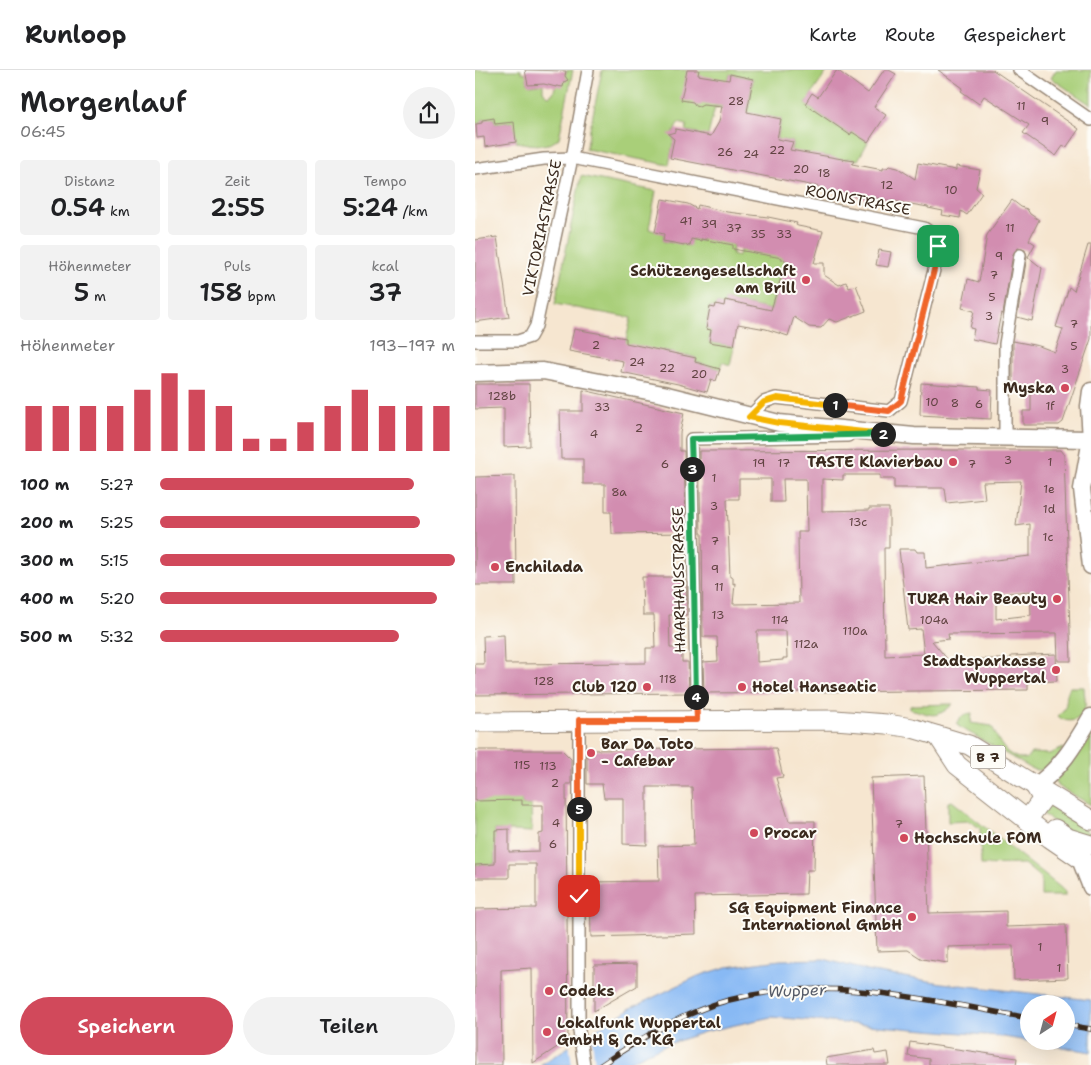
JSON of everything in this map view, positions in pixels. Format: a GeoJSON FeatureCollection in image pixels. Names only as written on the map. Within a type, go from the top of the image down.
{"type":"FeatureCollection","features":[{"type":"Feature","properties":{"kind":"main road","name":"B 7"},"geometry":{"type":"LineString","coordinates":[[475,722],[835,720],[887,724],[912,728],[969,745],[1091,820]]}},
{"type":"Feature","properties":{"kind":"main road","name":"B 7"},"geometry":{"type":"LineString","coordinates":[[938,736],[957,765],[1050,838],[1087,857]]}},
{"type":"Feature","properties":{"kind":"main road"},"geometry":{"type":"LineString","coordinates":[[1033,812],[1041,800],[1041,796],[1035,786]]}},
{"type":"Feature","properties":{"kind":"main road"},"geometry":{"type":"LineString","coordinates":[[1003,801],[1020,802],[1068,838],[1087,857]]}},
{"type":"Feature","properties":{"kind":"street","name":"VIKTORIASTRASSE"},"geometry":{"type":"LineString","coordinates":[[475,341],[518,340],[530,337],[536,326],[589,70]]}},
{"type":"Feature","properties":{"kind":"street"},"geometry":{"type":"LineString","coordinates":[[1019,70],[1091,120]]}},
{"type":"Feature","properties":{"kind":"street","name":"ROONSTRASSE"},"geometry":{"type":"LineString","coordinates":[[475,169],[544,159],[572,158],[924,228],[931,232],[938,246],[937,258],[901,401],[889,411],[777,398],[764,402],[749,417]]}},
{"type":"Feature","properties":{"kind":"street"},"geometry":{"type":"LineString","coordinates":[[1005,437],[1005,344],[1020,254]]}},
{"type":"Feature","properties":{"kind":"street"},"geometry":{"type":"LineString","coordinates":[[475,373],[543,371],[663,394],[779,423],[937,437],[1091,439]]}},
{"type":"Feature","properties":{"kind":"street"},"geometry":{"type":"LineString","coordinates":[[1091,391],[1089,406],[1091,439],[1082,488],[1091,566]]}},
{"type":"Feature","properties":{"kind":"street","name":"HAARHAUSSTRASSE"},"geometry":{"type":"LineString","coordinates":[[697,720],[691,439],[887,434]]}},
{"type":"Feature","properties":{"kind":"street"},"geometry":{"type":"LineString","coordinates":[[1035,786],[1063,762],[1091,717]]}},
{"type":"Feature","properties":{"kind":"street"},"geometry":{"type":"LineString","coordinates":[[579,720],[579,1031],[584,1065]]}},
{"type":"Feature","properties":{"kind":"street"},"geometry":{"type":"LineString","coordinates":[[1087,857],[1091,887]]}},
{"type":"Feature","properties":{"kind":"green space"},"geometry":{"type":"Polygon","coordinates":[[[475,70],[521,70],[521,72],[532,74],[527,78],[528,83],[531,85],[543,83],[543,91],[549,96],[553,93],[566,71],[573,70],[559,138],[550,144],[533,145],[516,142],[513,122],[495,124],[494,118],[482,120],[482,123],[475,124],[475,70]]]}},
{"type":"Feature","properties":{"kind":"green space"},"geometry":{"type":"Polygon","coordinates":[[[602,70],[828,70],[805,104],[850,135],[854,130],[858,136],[868,142],[858,160],[847,158],[846,162],[825,156],[790,154],[793,142],[782,140],[780,147],[776,146],[781,119],[747,113],[753,79],[730,74],[722,108],[715,107],[704,152],[695,150],[698,133],[686,131],[687,125],[678,123],[672,137],[674,139],[669,165],[586,149],[602,70]]]}},
{"type":"Feature","properties":{"kind":"green space"},"geometry":{"type":"Polygon","coordinates":[[[1056,70],[1091,70],[1091,105],[1051,78],[1056,70]]]}},
{"type":"Feature","properties":{"kind":"green space"},"geometry":{"type":"Polygon","coordinates":[[[581,176],[656,191],[649,229],[664,234],[663,241],[672,243],[673,237],[681,238],[680,244],[689,246],[691,239],[701,241],[702,236],[733,245],[732,255],[739,256],[740,249],[783,253],[782,260],[791,261],[784,267],[771,310],[725,300],[724,306],[716,304],[715,308],[710,307],[706,329],[711,330],[709,342],[734,346],[730,365],[722,362],[720,369],[695,362],[696,358],[687,355],[685,359],[672,356],[673,353],[663,350],[662,354],[625,345],[631,318],[555,304],[581,176]]]}},
{"type":"Feature","properties":{"kind":"green space"},"geometry":{"type":"Polygon","coordinates":[[[1070,687],[1084,687],[1085,707],[1081,716],[1070,721],[1058,716],[1066,705],[1070,687]]]}},
{"type":"Feature","properties":{"kind":"green space"},"geometry":{"type":"Polygon","coordinates":[[[953,704],[941,713],[933,715],[910,709],[910,706],[914,705],[953,704]]]}},
{"type":"Feature","properties":{"kind":"green space"},"geometry":{"type":"Polygon","coordinates":[[[972,713],[971,723],[992,726],[1004,748],[1013,756],[1026,759],[1031,753],[1049,754],[1064,748],[1055,762],[1048,768],[1043,770],[1032,769],[958,726],[957,722],[960,718],[972,713]]]}},
{"type":"Feature","properties":{"kind":"green space"},"geometry":{"type":"Polygon","coordinates":[[[1091,733],[1091,805],[1058,786],[1055,781],[1091,733]]]}},
{"type":"Feature","properties":{"kind":"green space"},"geometry":{"type":"Polygon","coordinates":[[[522,780],[522,805],[531,805],[532,832],[495,830],[495,864],[475,865],[475,801],[522,780]]]}},
{"type":"Feature","properties":{"kind":"green space"},"geometry":{"type":"Polygon","coordinates":[[[952,801],[1061,888],[1065,892],[1065,896],[1041,896],[1041,878],[1024,864],[981,865],[980,828],[969,821],[948,822],[948,802],[952,801]]]}},
{"type":"Feature","properties":{"kind":"green space"},"geometry":{"type":"Polygon","coordinates":[[[1049,805],[1082,826],[1091,836],[1067,831],[1043,814],[1049,805]]]}},
{"type":"Feature","properties":{"kind":"water","name":"Wupper"},"geometry":{"type":"Polygon","coordinates":[[[824,959],[872,972],[942,983],[1047,995],[1020,995],[1020,1040],[998,1036],[771,1017],[704,1032],[663,1046],[622,1065],[540,1065],[629,1009],[698,976],[727,967],[780,960],[824,959]]]}},
{"type":"Feature","properties":{"kind":"water"},"geometry":{"type":"Polygon","coordinates":[[[1075,998],[1091,1000],[1091,1052],[1075,1049],[1075,998]]]}},
{"type":"Feature","properties":{"kind":"pier"},"geometry":{"type":"Polygon","coordinates":[[[591,1030],[595,1065],[572,1065],[569,1043],[591,1030]]]}},
{"type":"Feature","properties":{"kind":"building"},"geometry":{"type":"Polygon","coordinates":[[[525,70],[566,71],[565,76],[568,80],[564,82],[563,87],[544,84],[528,85],[525,70]]]}},
{"type":"Feature","properties":{"kind":"building"},"geometry":{"type":"Polygon","coordinates":[[[687,70],[699,70],[698,75],[729,80],[730,74],[753,79],[747,112],[781,119],[777,139],[793,142],[790,150],[854,161],[852,164],[883,170],[883,168],[889,166],[898,168],[915,179],[918,163],[956,170],[956,166],[980,170],[976,188],[982,193],[967,215],[961,211],[960,218],[942,215],[943,211],[928,207],[870,197],[870,199],[823,190],[823,188],[810,185],[670,158],[674,139],[668,134],[675,132],[675,129],[711,136],[719,122],[722,106],[703,104],[699,106],[693,102],[681,100],[687,70]]]}},
{"type":"Feature","properties":{"kind":"building"},"geometry":{"type":"Polygon","coordinates":[[[837,70],[868,93],[884,70],[889,70],[896,74],[874,107],[886,115],[868,142],[852,132],[850,135],[805,104],[812,93],[818,97],[837,70]]]}},
{"type":"Feature","properties":{"kind":"building"},"geometry":{"type":"Polygon","coordinates":[[[938,70],[993,70],[1079,129],[1066,148],[1063,146],[1056,156],[1023,133],[1029,125],[984,96],[979,104],[961,91],[963,88],[938,70]]]}},
{"type":"Feature","properties":{"kind":"building"},"geometry":{"type":"Polygon","coordinates":[[[494,118],[495,124],[514,122],[516,142],[485,147],[484,137],[477,138],[476,124],[482,123],[482,120],[494,118]]]}},
{"type":"Feature","properties":{"kind":"building"},"geometry":{"type":"Polygon","coordinates":[[[662,199],[688,204],[697,209],[698,205],[727,212],[768,217],[823,231],[814,263],[824,263],[824,275],[839,285],[846,282],[849,288],[856,285],[866,311],[837,322],[829,319],[821,328],[809,327],[794,317],[788,336],[766,329],[738,324],[734,346],[709,342],[711,330],[706,329],[710,307],[715,308],[716,304],[724,306],[725,300],[771,310],[786,261],[782,260],[782,258],[733,249],[733,245],[701,239],[701,241],[691,239],[690,246],[663,241],[664,234],[655,232],[662,199]]]}},
{"type":"Feature","properties":{"kind":"building"},"geometry":{"type":"Polygon","coordinates":[[[1012,200],[1027,209],[1030,214],[1039,220],[1029,240],[1035,244],[1028,257],[1042,268],[1032,321],[1017,317],[1027,256],[1025,250],[1018,248],[1013,254],[1003,314],[1001,313],[995,344],[972,339],[974,329],[970,328],[974,311],[962,308],[968,279],[979,282],[987,235],[1012,200]]]}},
{"type":"Feature","properties":{"kind":"building"},"geometry":{"type":"Polygon","coordinates":[[[497,237],[509,317],[475,322],[475,240],[497,237]]]}},
{"type":"Feature","properties":{"kind":"building"},"geometry":{"type":"Polygon","coordinates":[[[1088,245],[1091,245],[1091,339],[1063,422],[1059,425],[1023,425],[1023,411],[1031,411],[1031,388],[1013,383],[1013,341],[1039,346],[1055,352],[1063,329],[1056,327],[1069,287],[1074,291],[1088,245]]]}},
{"type":"Feature","properties":{"kind":"building"},"geometry":{"type":"Polygon","coordinates":[[[879,250],[891,252],[888,267],[876,265],[879,250]]]}},
{"type":"Feature","properties":{"kind":"building"},"geometry":{"type":"Polygon","coordinates":[[[574,329],[626,338],[626,343],[696,358],[695,362],[720,369],[716,381],[711,379],[707,392],[621,372],[623,361],[569,351],[574,329]]]}},
{"type":"Feature","properties":{"kind":"building"},"geometry":{"type":"Polygon","coordinates":[[[921,383],[979,387],[979,389],[992,390],[991,419],[920,415],[921,383]]]}},
{"type":"Feature","properties":{"kind":"building"},"geometry":{"type":"Polygon","coordinates":[[[475,384],[529,384],[530,446],[504,447],[504,408],[475,409],[475,384]]]}},
{"type":"Feature","properties":{"kind":"building"},"geometry":{"type":"Polygon","coordinates":[[[583,390],[684,413],[680,433],[680,451],[684,451],[686,533],[612,534],[611,512],[605,512],[605,484],[583,484],[583,459],[561,459],[560,411],[583,411],[583,390]]]}},
{"type":"Feature","properties":{"kind":"building"},"geometry":{"type":"Polygon","coordinates":[[[1060,450],[1064,455],[1071,661],[1058,661],[1057,633],[948,634],[949,639],[932,641],[949,661],[1011,659],[1011,656],[1056,654],[1057,681],[1028,682],[1028,690],[704,693],[703,662],[718,661],[717,637],[703,637],[699,451],[1060,450]],[[843,475],[843,480],[822,479],[822,511],[889,508],[889,548],[884,548],[885,656],[924,654],[921,629],[908,630],[899,549],[915,549],[917,552],[925,552],[926,568],[1030,556],[1030,524],[1016,526],[1021,481],[983,482],[985,499],[947,503],[945,488],[894,488],[894,479],[880,479],[880,475],[843,475]],[[739,479],[739,499],[727,499],[730,577],[733,577],[733,584],[735,583],[733,604],[799,603],[798,532],[807,532],[806,479],[783,479],[784,502],[771,502],[771,479],[739,479]],[[1030,591],[996,594],[996,619],[1031,615],[1030,591]],[[757,631],[757,662],[787,658],[786,631],[757,631]]]}},
{"type":"Feature","properties":{"kind":"building"},"geometry":{"type":"Polygon","coordinates":[[[515,476],[516,585],[475,585],[475,477],[515,476]]]}},
{"type":"Feature","properties":{"kind":"building"},"geometry":{"type":"Polygon","coordinates":[[[642,577],[686,577],[687,615],[669,615],[670,648],[682,648],[682,662],[688,662],[689,693],[475,695],[475,664],[484,664],[483,636],[504,635],[505,664],[646,663],[646,648],[655,648],[654,615],[643,615],[642,577]]]}},
{"type":"Feature","properties":{"kind":"building","name":"Procar"},"geometry":{"type":"Polygon","coordinates":[[[776,748],[783,777],[776,778],[789,821],[815,821],[814,870],[807,870],[806,894],[695,896],[696,934],[591,937],[590,882],[659,881],[658,846],[694,845],[692,787],[647,787],[647,845],[623,844],[623,798],[604,798],[602,784],[587,784],[587,750],[776,748]]]}},
{"type":"Feature","properties":{"kind":"building"},"geometry":{"type":"Polygon","coordinates":[[[475,750],[562,750],[571,759],[571,784],[566,784],[568,1040],[533,1063],[532,968],[501,970],[502,1065],[475,1065],[475,909],[536,908],[536,864],[509,864],[509,878],[475,878],[475,865],[495,864],[495,830],[509,829],[509,852],[539,851],[539,834],[543,833],[543,805],[522,805],[522,800],[475,801],[475,750]]]}},
{"type":"Feature","properties":{"kind":"building"},"geometry":{"type":"Polygon","coordinates":[[[924,776],[929,913],[1006,911],[1006,927],[1066,925],[1068,978],[1014,980],[1013,945],[948,947],[948,963],[922,959],[908,950],[877,951],[871,778],[924,776]]]}},
{"type":"Feature","properties":{"kind":"building"},"geometry":{"type":"Polygon","coordinates":[[[637,964],[637,986],[594,1011],[594,965],[637,964]]]}},
{"type":"Feature","properties":{"kind":"building"},"geometry":{"type":"Polygon","coordinates":[[[910,1042],[1017,1058],[1016,1065],[929,1065],[929,1059],[908,1056],[910,1042]]]}},
{"type":"Feature","properties":{"kind":"building"},"geometry":{"type":"Polygon","coordinates":[[[874,1050],[875,1054],[888,1052],[890,1065],[827,1065],[826,1058],[874,1050]]]}},
{"type":"Feature","properties":{"kind":"railway"},"geometry":{"type":"LineString","coordinates":[[601,1065],[646,1036],[695,1012],[729,1000],[766,993],[804,989],[879,993],[1020,1016]]}},
{"type":"Feature","properties":{"kind":"railway"},"geometry":{"type":"LineString","coordinates":[[1075,1026],[1091,1029]]}},
{"type":"Feature","properties":{"kind":"place","name":"Schützengesellschaft am Brill"},"geometry":{"type":"Point","coordinates":[806,280]}},
{"type":"Feature","properties":{"kind":"place","name":"Myska"},"geometry":{"type":"Point","coordinates":[1065,388]}},
{"type":"Feature","properties":{"kind":"place","name":"TASTE Klavierbau"},"geometry":{"type":"Point","coordinates":[953,462]}},
{"type":"Feature","properties":{"kind":"place","name":"Enchilada"},"geometry":{"type":"Point","coordinates":[495,567]}},
{"type":"Feature","properties":{"kind":"place","name":"TURA Hair Beauty"},"geometry":{"type":"Point","coordinates":[1057,599]}},
{"type":"Feature","properties":{"kind":"place","name":"Stadtsparkasse Wuppertal"},"geometry":{"type":"Point","coordinates":[1056,670]}},
{"type":"Feature","properties":{"kind":"place","name":"Club 120"},"geometry":{"type":"Point","coordinates":[647,687]}},
{"type":"Feature","properties":{"kind":"place","name":"Hotel Hanseatic"},"geometry":{"type":"Point","coordinates":[742,687]}},
{"type":"Feature","properties":{"kind":"place","name":"Bar Da Toto - Cafebar"},"geometry":{"type":"Point","coordinates":[591,753]}},
{"type":"Feature","properties":{"kind":"place","name":"Procar"},"geometry":{"type":"Point","coordinates":[754,833]}},
{"type":"Feature","properties":{"kind":"place","name":"Hochschule FOM"},"geometry":{"type":"Point","coordinates":[904,838]}},
{"type":"Feature","properties":{"kind":"place","name":"SG Equipment Finance International GmbH"},"geometry":{"type":"Point","coordinates":[912,917]}},
{"type":"Feature","properties":{"kind":"place","name":"Codeks"},"geometry":{"type":"Point","coordinates":[549,991]}},
{"type":"Feature","properties":{"kind":"place","name":"Lokalfunk Wuppertal GmbH & Co. KG"},"geometry":{"type":"Point","coordinates":[547,1032]}},
{"type":"Feature","properties":{"kind":"route"},"geometry":{"type":"LineString","coordinates":[[579,896],[579,720],[697,720],[691,439],[881,436],[887,434],[779,423],[749,417],[764,402],[777,398],[889,411],[901,401],[937,258],[938,246]]}}]}
